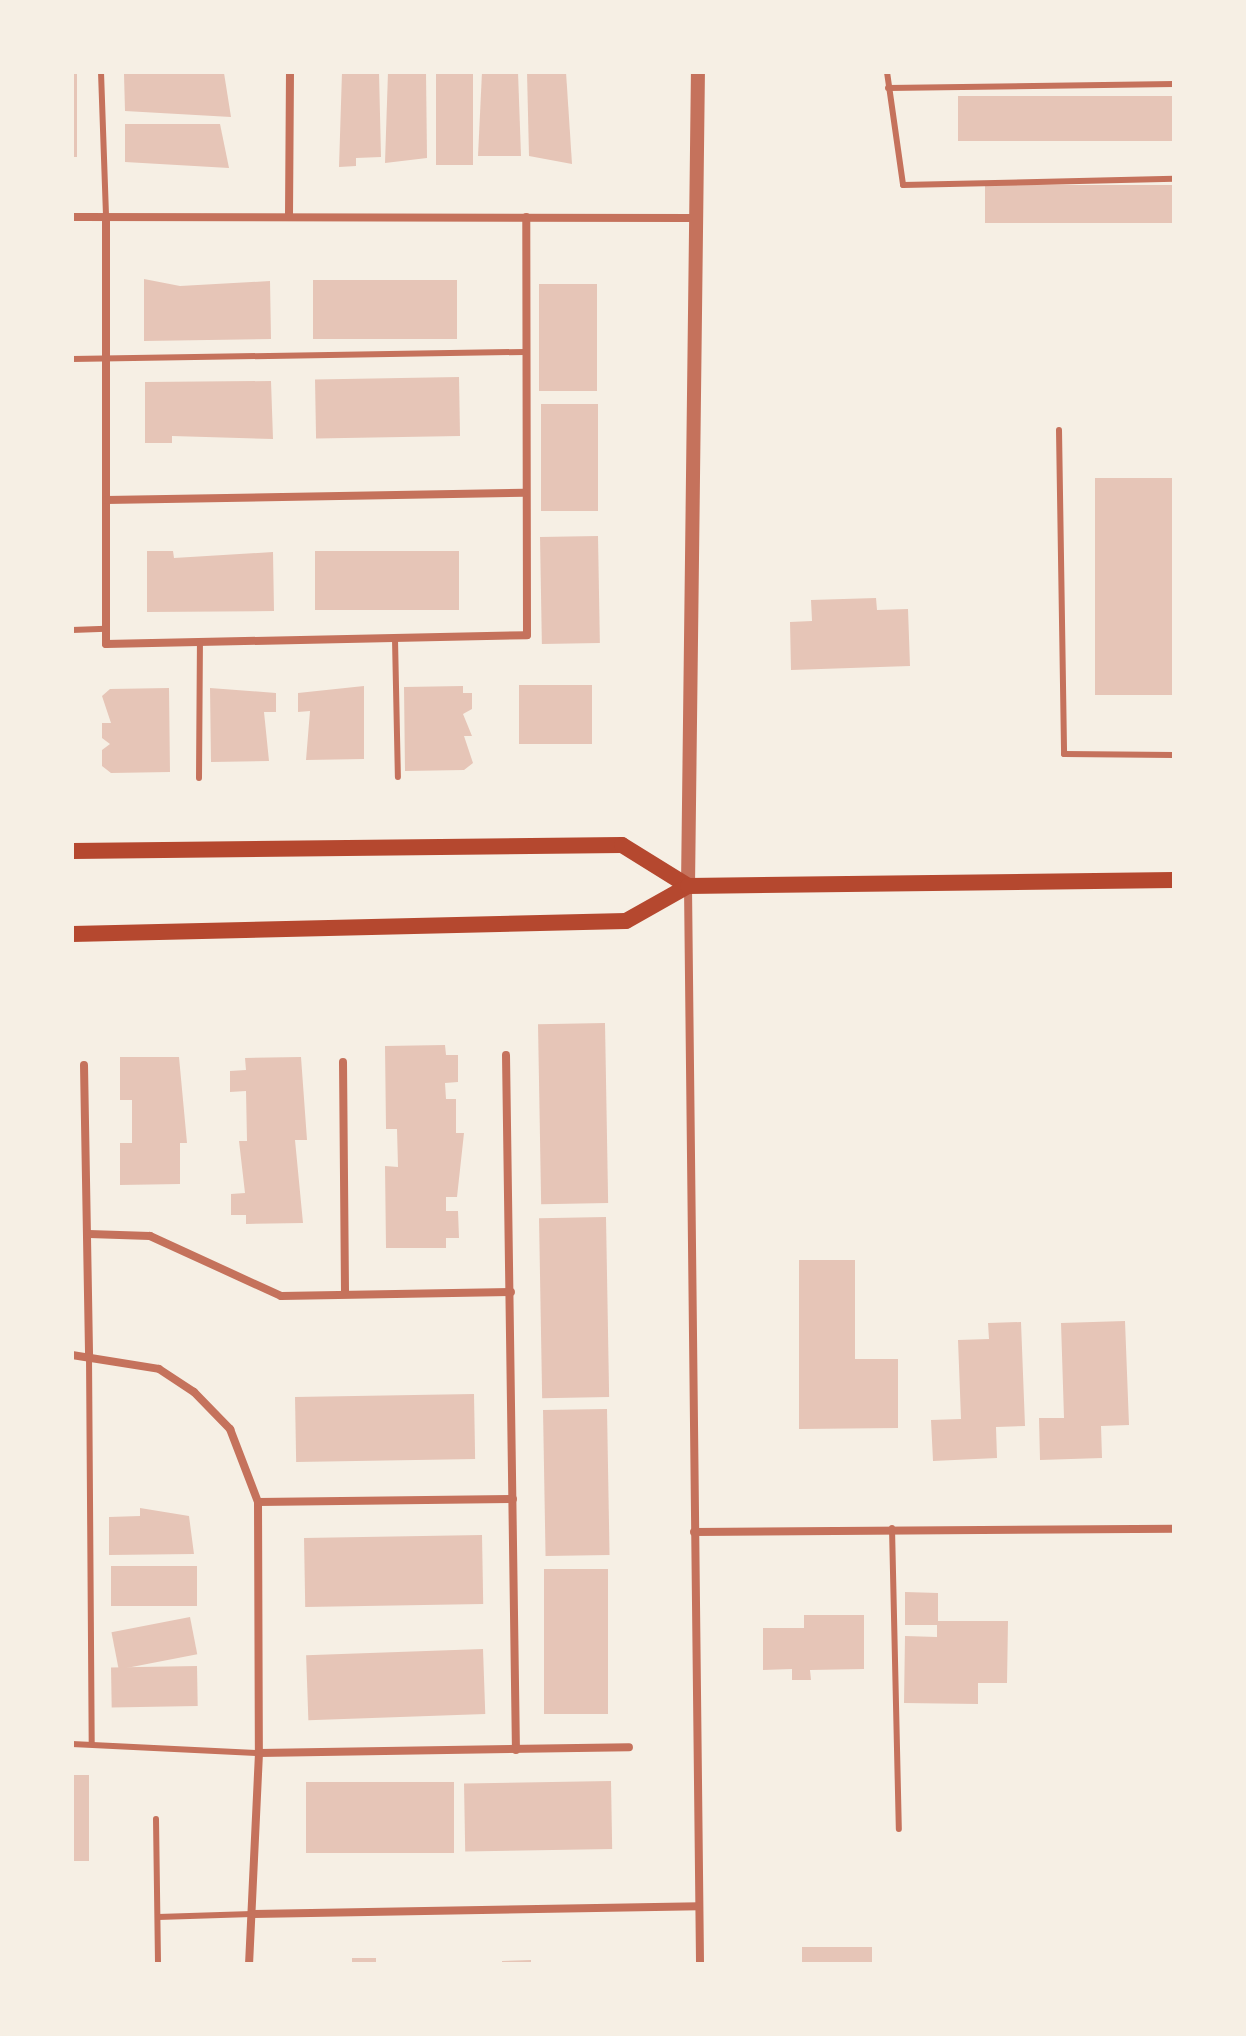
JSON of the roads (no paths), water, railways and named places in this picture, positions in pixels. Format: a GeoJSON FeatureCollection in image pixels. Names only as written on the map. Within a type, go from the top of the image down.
{"type":"FeatureCollection","features":[{"type":"Feature","properties":{"kind":"main road"},"geometry":{"type":"LineString","coordinates":[[72,851],[622,845],[688,886]]}},
{"type":"Feature","properties":{"kind":"main road"},"geometry":{"type":"LineString","coordinates":[[72,934],[626,921],[688,886],[1174,880]]}},
{"type":"Feature","properties":{"kind":"street"},"geometry":{"type":"LineString","coordinates":[[289,215],[290,72]]}},
{"type":"Feature","properties":{"kind":"street"},"geometry":{"type":"LineString","coordinates":[[698,72],[688,886],[700,1964]]}},
{"type":"Feature","properties":{"kind":"street"},"geometry":{"type":"LineString","coordinates":[[72,217],[698,218]]}},
{"type":"Feature","properties":{"kind":"street"},"geometry":{"type":"LineString","coordinates":[[106,217],[106,644],[527,635],[524,493],[526,217]]}},
{"type":"Feature","properties":{"kind":"street"},"geometry":{"type":"LineString","coordinates":[[106,500],[524,493]]}},
{"type":"Feature","properties":{"kind":"street"},"geometry":{"type":"LineString","coordinates":[[506,1055],[516,1750]]}},
{"type":"Feature","properties":{"kind":"street"},"geometry":{"type":"LineString","coordinates":[[343,1062],[345,1293]]}},
{"type":"Feature","properties":{"kind":"street"},"geometry":{"type":"LineString","coordinates":[[84,1065],[89,1356]]}},
{"type":"Feature","properties":{"kind":"street"},"geometry":{"type":"LineString","coordinates":[[89,1234],[150,1236],[281,1296],[511,1292]]}},
{"type":"Feature","properties":{"kind":"street"},"geometry":{"type":"LineString","coordinates":[[72,1355],[159,1369],[194,1392],[230,1429],[258,1502],[259,1753],[249,1964]]}},
{"type":"Feature","properties":{"kind":"street"},"geometry":{"type":"LineString","coordinates":[[258,1502],[513,1499]]}},
{"type":"Feature","properties":{"kind":"street"},"geometry":{"type":"LineString","coordinates":[[694,1532],[892,1528],[1174,1529]]}},
{"type":"Feature","properties":{"kind":"street"},"geometry":{"type":"LineString","coordinates":[[259,1753],[629,1747]]}},
{"type":"Feature","properties":{"kind":"street"},"geometry":{"type":"LineString","coordinates":[[252,1914],[699,1906]]}},
{"type":"Feature","properties":{"kind":"lane"},"geometry":{"type":"LineString","coordinates":[[101,72],[106,217]]}},
{"type":"Feature","properties":{"kind":"lane"},"geometry":{"type":"LineString","coordinates":[[887,72],[903,185],[1174,179]]}},
{"type":"Feature","properties":{"kind":"lane"},"geometry":{"type":"LineString","coordinates":[[888,88],[1174,84]]}},
{"type":"Feature","properties":{"kind":"lane"},"geometry":{"type":"LineString","coordinates":[[72,359],[525,352]]}},
{"type":"Feature","properties":{"kind":"lane"},"geometry":{"type":"LineString","coordinates":[[1059,430],[1064,754],[1174,755]]}},
{"type":"Feature","properties":{"kind":"lane"},"geometry":{"type":"LineString","coordinates":[[72,630],[106,629]]}},
{"type":"Feature","properties":{"kind":"lane"},"geometry":{"type":"LineString","coordinates":[[395,639],[398,777]]}},
{"type":"Feature","properties":{"kind":"lane"},"geometry":{"type":"LineString","coordinates":[[199,778],[200,642]]}},
{"type":"Feature","properties":{"kind":"lane"},"geometry":{"type":"LineString","coordinates":[[89,1356],[92,1744]]}},
{"type":"Feature","properties":{"kind":"lane"},"geometry":{"type":"LineString","coordinates":[[892,1528],[899,1829]]}},
{"type":"Feature","properties":{"kind":"lane"},"geometry":{"type":"LineString","coordinates":[[72,1744],[259,1753]]}},
{"type":"Feature","properties":{"kind":"lane"},"geometry":{"type":"LineString","coordinates":[[156,1819],[158,1964]]}},
{"type":"Feature","properties":{"kind":"lane"},"geometry":{"type":"LineString","coordinates":[[158,1917],[252,1914]]}}]}
